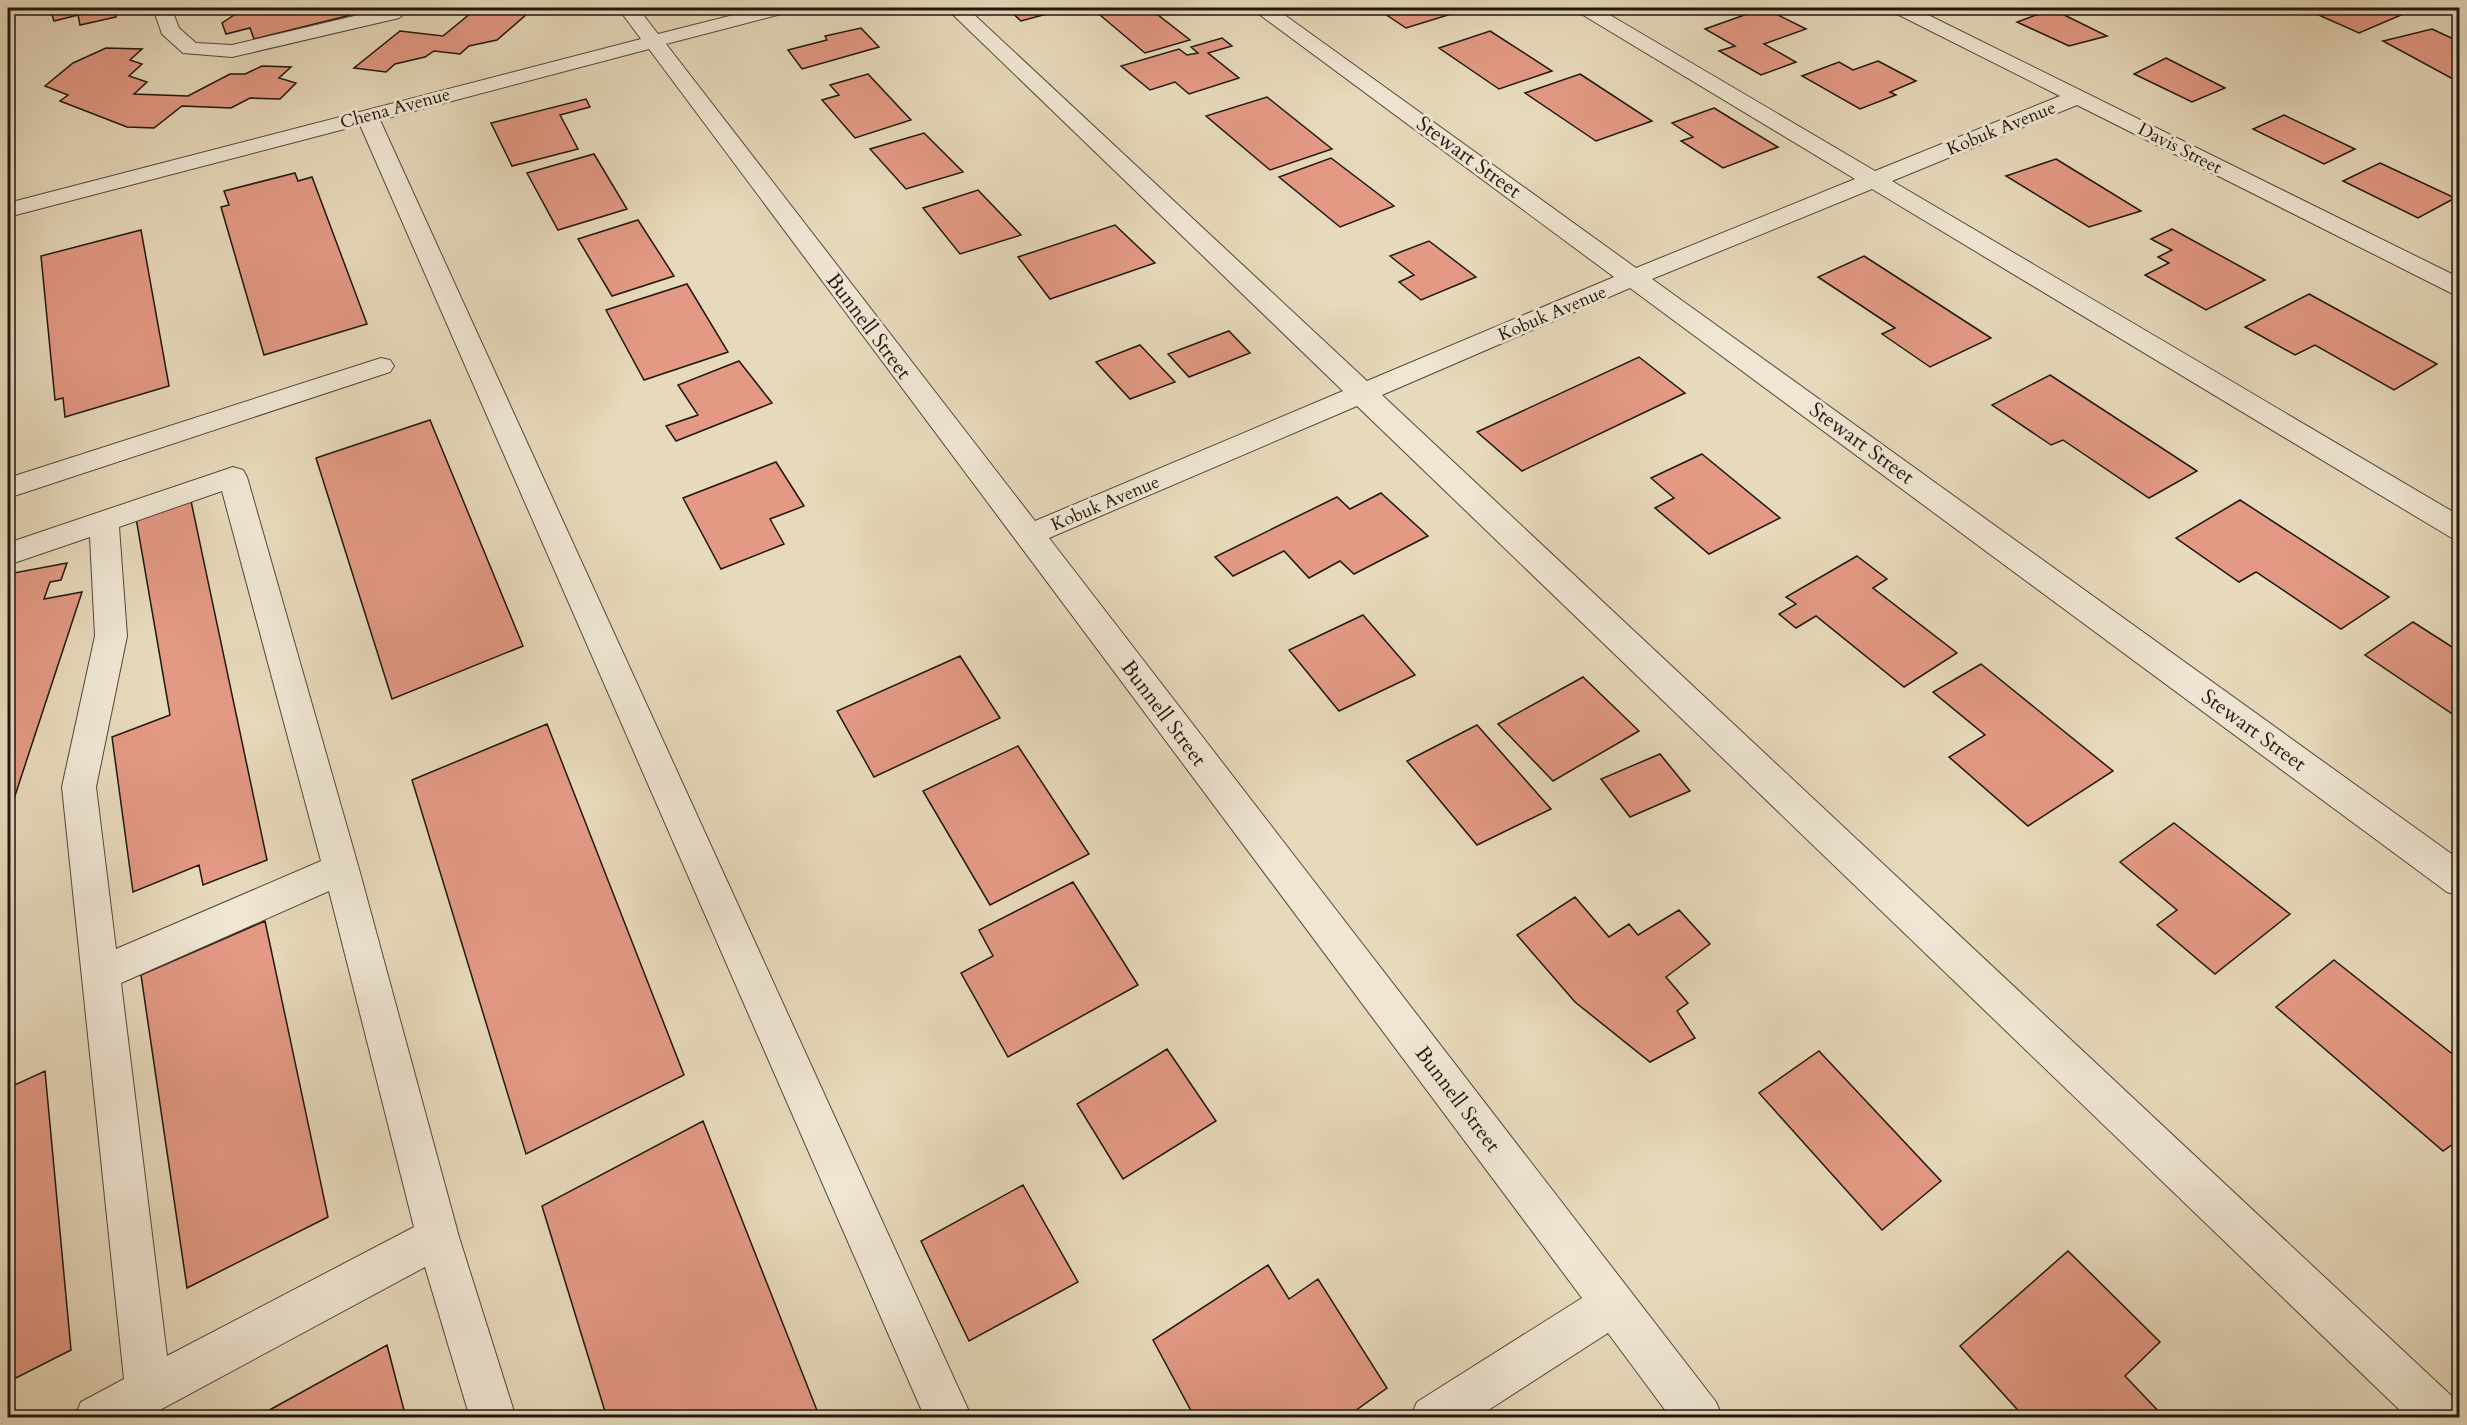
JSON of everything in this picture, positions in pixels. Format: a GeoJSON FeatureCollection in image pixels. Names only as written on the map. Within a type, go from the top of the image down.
{"type":"FeatureCollection","features":[{"type":"Feature","properties":{"kind":"street"},"geometry":{"type":"LineString","coordinates":[[165,14],[169,30],[190,49],[232,51],[392,14],[401,8]]}},
{"type":"Feature","properties":{"kind":"street","name":"Bunnell Street"},"geometry":{"type":"LineString","coordinates":[[628,8],[1700,1418]]}},
{"type":"Feature","properties":{"kind":"street","name":"Chena Avenue"},"geometry":{"type":"LineString","coordinates":[[8,210],[782,8]]}},
{"type":"Feature","properties":{"kind":"street"},"geometry":{"type":"LineString","coordinates":[[956,8],[2443,1418],[2460,1401]]}},
{"type":"Feature","properties":{"kind":"street","name":"Stewart Street"},"geometry":{"type":"LineString","coordinates":[[1263,8],[2460,881]]}},
{"type":"Feature","properties":{"kind":"street"},"geometry":{"type":"LineString","coordinates":[[1585,8],[2460,530]]}},
{"type":"Feature","properties":{"kind":"street","name":"Davis Street"},"geometry":{"type":"LineString","coordinates":[[1900,8],[2460,288]]}},
{"type":"Feature","properties":{"kind":"street","name":"Kobuk Avenue"},"geometry":{"type":"LineString","coordinates":[[1029,535],[1635,278],[2078,97]]}},
{"type":"Feature","properties":{"kind":"street"},"geometry":{"type":"LineString","coordinates":[[367,116],[949,1418]]}},
{"type":"Feature","properties":{"kind":"street"},"geometry":{"type":"LineString","coordinates":[[8,488],[381,366]]}},
{"type":"Feature","properties":{"kind":"street"},"geometry":{"type":"LineString","coordinates":[[8,554],[233,477],[341,868],[438,1238],[493,1418]]}},
{"type":"Feature","properties":{"kind":"street"},"geometry":{"type":"LineString","coordinates":[[104,521],[111,636],[79,787],[148,1389]]}},
{"type":"Feature","properties":{"kind":"street"},"geometry":{"type":"LineString","coordinates":[[100,974],[341,868]]}},
{"type":"Feature","properties":{"kind":"street"},"geometry":{"type":"LineString","coordinates":[[97,1418],[148,1389],[438,1238]]}},
{"type":"Feature","properties":{"kind":"street"},"geometry":{"type":"LineString","coordinates":[[1433,1418],[1613,1304]]}},
{"type":"Feature","properties":{"kind":"path"},"geometry":{"type":"LineString","coordinates":[[8,28],[9,8]]}},
{"type":"Feature","properties":{"kind":"building"},"geometry":{"type":"Polygon","coordinates":[[[50,8],[119,8],[113,9],[116,17],[80,25],[78,15],[54,21],[50,8]]]}},
{"type":"Feature","properties":{"kind":"building"},"geometry":{"type":"Polygon","coordinates":[[[232,8],[361,8],[363,12],[254,39],[250,28],[226,34],[222,23],[237,13],[232,8]]]}},
{"type":"Feature","properties":{"kind":"building"},"geometry":{"type":"Polygon","coordinates":[[[477,8],[534,8],[497,40],[469,46],[460,54],[434,51],[425,57],[395,64],[386,72],[354,68],[400,31],[443,36],[477,8]]]}},
{"type":"Feature","properties":{"kind":"building"},"geometry":{"type":"Polygon","coordinates":[[[1007,8],[1069,8],[1021,21],[1007,8]]]}},
{"type":"Feature","properties":{"kind":"building"},"geometry":{"type":"Polygon","coordinates":[[[1149,8],[1190,40],[1145,53],[1094,10],[1149,8]]]}},
{"type":"Feature","properties":{"kind":"building"},"geometry":{"type":"Polygon","coordinates":[[[1376,8],[1437,8],[1448,15],[1406,28],[1376,8]]]}},
{"type":"Feature","properties":{"kind":"building"},"geometry":{"type":"Polygon","coordinates":[[[1711,8],[1743,8],[1723,14],[1711,8]]]}},
{"type":"Feature","properties":{"kind":"building"},"geometry":{"type":"Polygon","coordinates":[[[1764,8],[1806,29],[1764,44],[1796,62],[1761,75],[1719,51],[1735,46],[1705,29],[1764,8]]]}},
{"type":"Feature","properties":{"kind":"building"},"geometry":{"type":"Polygon","coordinates":[[[2303,8],[2382,8],[2401,15],[2359,33],[2303,8]]]}},
{"type":"Feature","properties":{"kind":"building"},"geometry":{"type":"Polygon","coordinates":[[[2052,9],[2107,36],[2069,46],[2017,22],[2052,9]]]}},
{"type":"Feature","properties":{"kind":"building"},"geometry":{"type":"Polygon","coordinates":[[[861,28],[879,47],[802,69],[788,50],[827,40],[825,36],[861,28]]]}},
{"type":"Feature","properties":{"kind":"building"},"geometry":{"type":"Polygon","coordinates":[[[2432,29],[2460,42],[2460,76],[2451,78],[2383,41],[2432,29]]]}},
{"type":"Feature","properties":{"kind":"building"},"geometry":{"type":"Polygon","coordinates":[[[1490,31],[1552,71],[1499,89],[1439,48],[1490,31]]]}},
{"type":"Feature","properties":{"kind":"building"},"geometry":{"type":"Polygon","coordinates":[[[1222,38],[1232,46],[1208,53],[1239,78],[1189,94],[1175,82],[1150,90],[1121,66],[1179,49],[1187,55],[1198,53],[1191,47],[1222,38]]]}},
{"type":"Feature","properties":{"kind":"building"},"geometry":{"type":"Polygon","coordinates":[[[106,48],[142,49],[130,60],[142,64],[129,76],[147,82],[134,94],[188,96],[230,74],[245,74],[262,66],[291,67],[279,78],[296,83],[280,99],[250,98],[231,108],[182,106],[154,128],[127,127],[60,101],[68,95],[45,86],[73,63],[106,48]]]}},
{"type":"Feature","properties":{"kind":"building"},"geometry":{"type":"Polygon","coordinates":[[[2166,58],[2225,88],[2192,102],[2134,74],[2166,58]]]}},
{"type":"Feature","properties":{"kind":"building"},"geometry":{"type":"Polygon","coordinates":[[[1878,61],[1916,81],[1890,92],[1896,95],[1860,109],[1802,76],[1839,62],[1853,70],[1878,61]]]}},
{"type":"Feature","properties":{"kind":"building"},"geometry":{"type":"Polygon","coordinates":[[[868,74],[911,120],[855,138],[822,100],[839,95],[830,85],[868,74]]]}},
{"type":"Feature","properties":{"kind":"building"},"geometry":{"type":"Polygon","coordinates":[[[1580,74],[1652,121],[1596,141],[1525,93],[1580,74]]]}},
{"type":"Feature","properties":{"kind":"building"},"geometry":{"type":"Polygon","coordinates":[[[1267,97],[1332,149],[1270,170],[1206,116],[1267,97]]]}},
{"type":"Feature","properties":{"kind":"building"},"geometry":{"type":"Polygon","coordinates":[[[586,99],[590,107],[560,115],[578,149],[512,166],[491,123],[586,99]]]}},
{"type":"Feature","properties":{"kind":"building"},"geometry":{"type":"Polygon","coordinates":[[[1714,108],[1778,147],[1723,168],[1681,141],[1693,137],[1672,123],[1714,108]]]}},
{"type":"Feature","properties":{"kind":"building"},"geometry":{"type":"Polygon","coordinates":[[[2284,115],[2355,149],[2324,164],[2253,129],[2284,115]]]}},
{"type":"Feature","properties":{"kind":"building"},"geometry":{"type":"Polygon","coordinates":[[[924,133],[963,172],[906,189],[870,149],[924,133]]]}},
{"type":"Feature","properties":{"kind":"building"},"geometry":{"type":"Polygon","coordinates":[[[594,154],[627,209],[558,230],[527,173],[594,154]]]}},
{"type":"Feature","properties":{"kind":"building"},"geometry":{"type":"Polygon","coordinates":[[[1331,158],[1394,206],[1340,227],[1279,177],[1331,158]]]}},
{"type":"Feature","properties":{"kind":"building"},"geometry":{"type":"Polygon","coordinates":[[[2056,159],[2141,211],[2089,227],[2006,176],[2056,159]]]}},
{"type":"Feature","properties":{"kind":"building"},"geometry":{"type":"Polygon","coordinates":[[[2380,163],[2455,198],[2418,218],[2343,181],[2380,163]]]}},
{"type":"Feature","properties":{"kind":"building"},"geometry":{"type":"Polygon","coordinates":[[[295,173],[298,181],[312,177],[367,324],[264,355],[221,207],[229,205],[224,191],[295,173]]]}},
{"type":"Feature","properties":{"kind":"building"},"geometry":{"type":"Polygon","coordinates":[[[978,190],[1021,235],[960,254],[923,208],[978,190]]]}},
{"type":"Feature","properties":{"kind":"building"},"geometry":{"type":"Polygon","coordinates":[[[638,220],[674,276],[612,296],[578,239],[638,220]]]}},
{"type":"Feature","properties":{"kind":"building"},"geometry":{"type":"Polygon","coordinates":[[[1115,225],[1155,263],[1050,299],[1018,257],[1115,225]]]}},
{"type":"Feature","properties":{"kind":"building"},"geometry":{"type":"Polygon","coordinates":[[[2172,229],[2265,280],[2206,310],[2145,275],[2169,263],[2158,257],[2172,250],[2151,239],[2172,229]]]}},
{"type":"Feature","properties":{"kind":"building"},"geometry":{"type":"Polygon","coordinates":[[[141,230],[169,386],[65,417],[63,398],[55,400],[41,256],[141,230]]]}},
{"type":"Feature","properties":{"kind":"building"},"geometry":{"type":"Polygon","coordinates":[[[1429,241],[1476,277],[1421,300],[1399,282],[1414,275],[1390,256],[1429,241]]]}},
{"type":"Feature","properties":{"kind":"building"},"geometry":{"type":"Polygon","coordinates":[[[1864,256],[1991,338],[1930,367],[1882,334],[1895,328],[1818,277],[1864,256]]]}},
{"type":"Feature","properties":{"kind":"building"},"geometry":{"type":"Polygon","coordinates":[[[687,284],[728,352],[644,380],[606,310],[687,284]]]}},
{"type":"Feature","properties":{"kind":"building"},"geometry":{"type":"Polygon","coordinates":[[[2309,294],[2437,364],[2394,390],[2315,345],[2295,355],[2245,327],[2309,294]]]}},
{"type":"Feature","properties":{"kind":"building"},"geometry":{"type":"Polygon","coordinates":[[[1229,331],[1250,353],[1189,377],[1168,354],[1229,331]]]}},
{"type":"Feature","properties":{"kind":"building"},"geometry":{"type":"Polygon","coordinates":[[[1140,345],[1175,382],[1130,399],[1096,362],[1140,345]]]}},
{"type":"Feature","properties":{"kind":"building"},"geometry":{"type":"Polygon","coordinates":[[[1639,357],[1685,393],[1522,471],[1477,432],[1639,357]]]}},
{"type":"Feature","properties":{"kind":"building"},"geometry":{"type":"Polygon","coordinates":[[[739,361],[772,403],[676,441],[666,426],[698,415],[678,385],[739,361]]]}},
{"type":"Feature","properties":{"kind":"building"},"geometry":{"type":"Polygon","coordinates":[[[2050,375],[2197,471],[2149,498],[2063,440],[2051,445],[1992,405],[2050,375]]]}},
{"type":"Feature","properties":{"kind":"building"},"geometry":{"type":"Polygon","coordinates":[[[430,420],[523,646],[392,699],[316,458],[430,420]]]}},
{"type":"Feature","properties":{"kind":"building"},"geometry":{"type":"Polygon","coordinates":[[[1702,454],[1780,518],[1709,554],[1655,508],[1674,498],[1651,478],[1702,454]]]}},
{"type":"Feature","properties":{"kind":"building"},"geometry":{"type":"Polygon","coordinates":[[[776,462],[804,506],[770,519],[784,544],[721,569],[683,498],[776,462]]]}},
{"type":"Feature","properties":{"kind":"building"},"geometry":{"type":"Polygon","coordinates":[[[1381,493],[1428,536],[1354,574],[1340,561],[1309,578],[1284,551],[1233,576],[1215,557],[1337,497],[1350,509],[1381,493]]]}},
{"type":"Feature","properties":{"kind":"building"},"geometry":{"type":"Polygon","coordinates":[[[2240,500],[2389,597],[2341,629],[2256,572],[2239,582],[2176,538],[2240,500]]]}},
{"type":"Feature","properties":{"kind":"building"},"geometry":{"type":"Polygon","coordinates":[[[191,501],[267,860],[203,885],[199,865],[133,892],[112,737],[170,715],[136,518],[191,501]]]}},
{"type":"Feature","properties":{"kind":"building"},"geometry":{"type":"Polygon","coordinates":[[[1857,556],[1887,579],[1873,588],[1957,653],[1904,687],[1816,616],[1796,628],[1779,614],[1796,604],[1786,597],[1857,556]]]}},
{"type":"Feature","properties":{"kind":"building"},"geometry":{"type":"Polygon","coordinates":[[[67,563],[61,580],[50,582],[44,599],[82,592],[8,817],[8,574],[67,563]]]}},
{"type":"Feature","properties":{"kind":"building"},"geometry":{"type":"Polygon","coordinates":[[[1363,615],[1415,675],[1339,711],[1289,650],[1363,615]]]}},
{"type":"Feature","properties":{"kind":"building"},"geometry":{"type":"Polygon","coordinates":[[[2413,622],[2460,652],[2460,719],[2365,655],[2413,622]]]}},
{"type":"Feature","properties":{"kind":"building"},"geometry":{"type":"Polygon","coordinates":[[[960,656],[1000,718],[874,777],[837,711],[960,656]]]}},
{"type":"Feature","properties":{"kind":"building"},"geometry":{"type":"Polygon","coordinates":[[[1981,664],[2113,771],[2028,826],[1949,757],[1985,735],[1933,692],[1981,664]]]}},
{"type":"Feature","properties":{"kind":"building"},"geometry":{"type":"Polygon","coordinates":[[[1583,677],[1639,731],[1553,781],[1498,724],[1583,677]]]}},
{"type":"Feature","properties":{"kind":"building"},"geometry":{"type":"Polygon","coordinates":[[[547,724],[684,1075],[526,1154],[412,780],[547,724]]]}},
{"type":"Feature","properties":{"kind":"building"},"geometry":{"type":"Polygon","coordinates":[[[1477,725],[1551,809],[1477,845],[1407,761],[1477,725]]]}},
{"type":"Feature","properties":{"kind":"building"},"geometry":{"type":"Polygon","coordinates":[[[1018,746],[1089,854],[990,905],[923,791],[1018,746]]]}},
{"type":"Feature","properties":{"kind":"building"},"geometry":{"type":"Polygon","coordinates":[[[1660,754],[1690,791],[1630,817],[1601,779],[1660,754]]]}},
{"type":"Feature","properties":{"kind":"building"},"geometry":{"type":"Polygon","coordinates":[[[2174,823],[2290,914],[2215,974],[2157,925],[2177,910],[2120,862],[2174,823]]]}},
{"type":"Feature","properties":{"kind":"building"},"geometry":{"type":"Polygon","coordinates":[[[1073,882],[1138,985],[1008,1057],[961,973],[993,956],[979,930],[1073,882]]]}},
{"type":"Feature","properties":{"kind":"building"},"geometry":{"type":"Polygon","coordinates":[[[1575,897],[1609,937],[1629,924],[1638,935],[1679,910],[1710,944],[1666,977],[1688,1003],[1677,1011],[1695,1038],[1650,1062],[1575,1002],[1517,935],[1575,897]]]}},
{"type":"Feature","properties":{"kind":"building"},"geometry":{"type":"Polygon","coordinates":[[[265,921],[328,1217],[187,1288],[141,975],[265,921]]]}},
{"type":"Feature","properties":{"kind":"building"},"geometry":{"type":"Polygon","coordinates":[[[2334,960],[2460,1060],[2460,1139],[2443,1151],[2276,1007],[2334,960]]]}},
{"type":"Feature","properties":{"kind":"building"},"geometry":{"type":"Polygon","coordinates":[[[1167,1049],[1216,1121],[1123,1179],[1077,1104],[1167,1049]]]}},
{"type":"Feature","properties":{"kind":"building"},"geometry":{"type":"Polygon","coordinates":[[[1819,1051],[1941,1181],[1882,1230],[1759,1093],[1819,1051]]]}},
{"type":"Feature","properties":{"kind":"building"},"geometry":{"type":"Polygon","coordinates":[[[45,1071],[71,1350],[8,1382],[8,1088],[45,1071]]]}},
{"type":"Feature","properties":{"kind":"building"},"geometry":{"type":"Polygon","coordinates":[[[703,1121],[820,1418],[607,1418],[542,1206],[703,1121]]]}},
{"type":"Feature","properties":{"kind":"building"},"geometry":{"type":"Polygon","coordinates":[[[1023,1185],[1078,1282],[969,1341],[921,1241],[1023,1185]]]}},
{"type":"Feature","properties":{"kind":"building"},"geometry":{"type":"Polygon","coordinates":[[[2068,1251],[2160,1342],[2125,1376],[2165,1418],[2025,1418],[1960,1346],[2068,1251]]]}},
{"type":"Feature","properties":{"kind":"building"},"geometry":{"type":"Polygon","coordinates":[[[1268,1265],[1289,1299],[1318,1279],[1387,1388],[1345,1418],[1195,1418],[1153,1340],[1268,1265]]]}},
{"type":"Feature","properties":{"kind":"building"},"geometry":{"type":"Polygon","coordinates":[[[387,1345],[406,1418],[255,1418],[387,1345]]]}}]}
